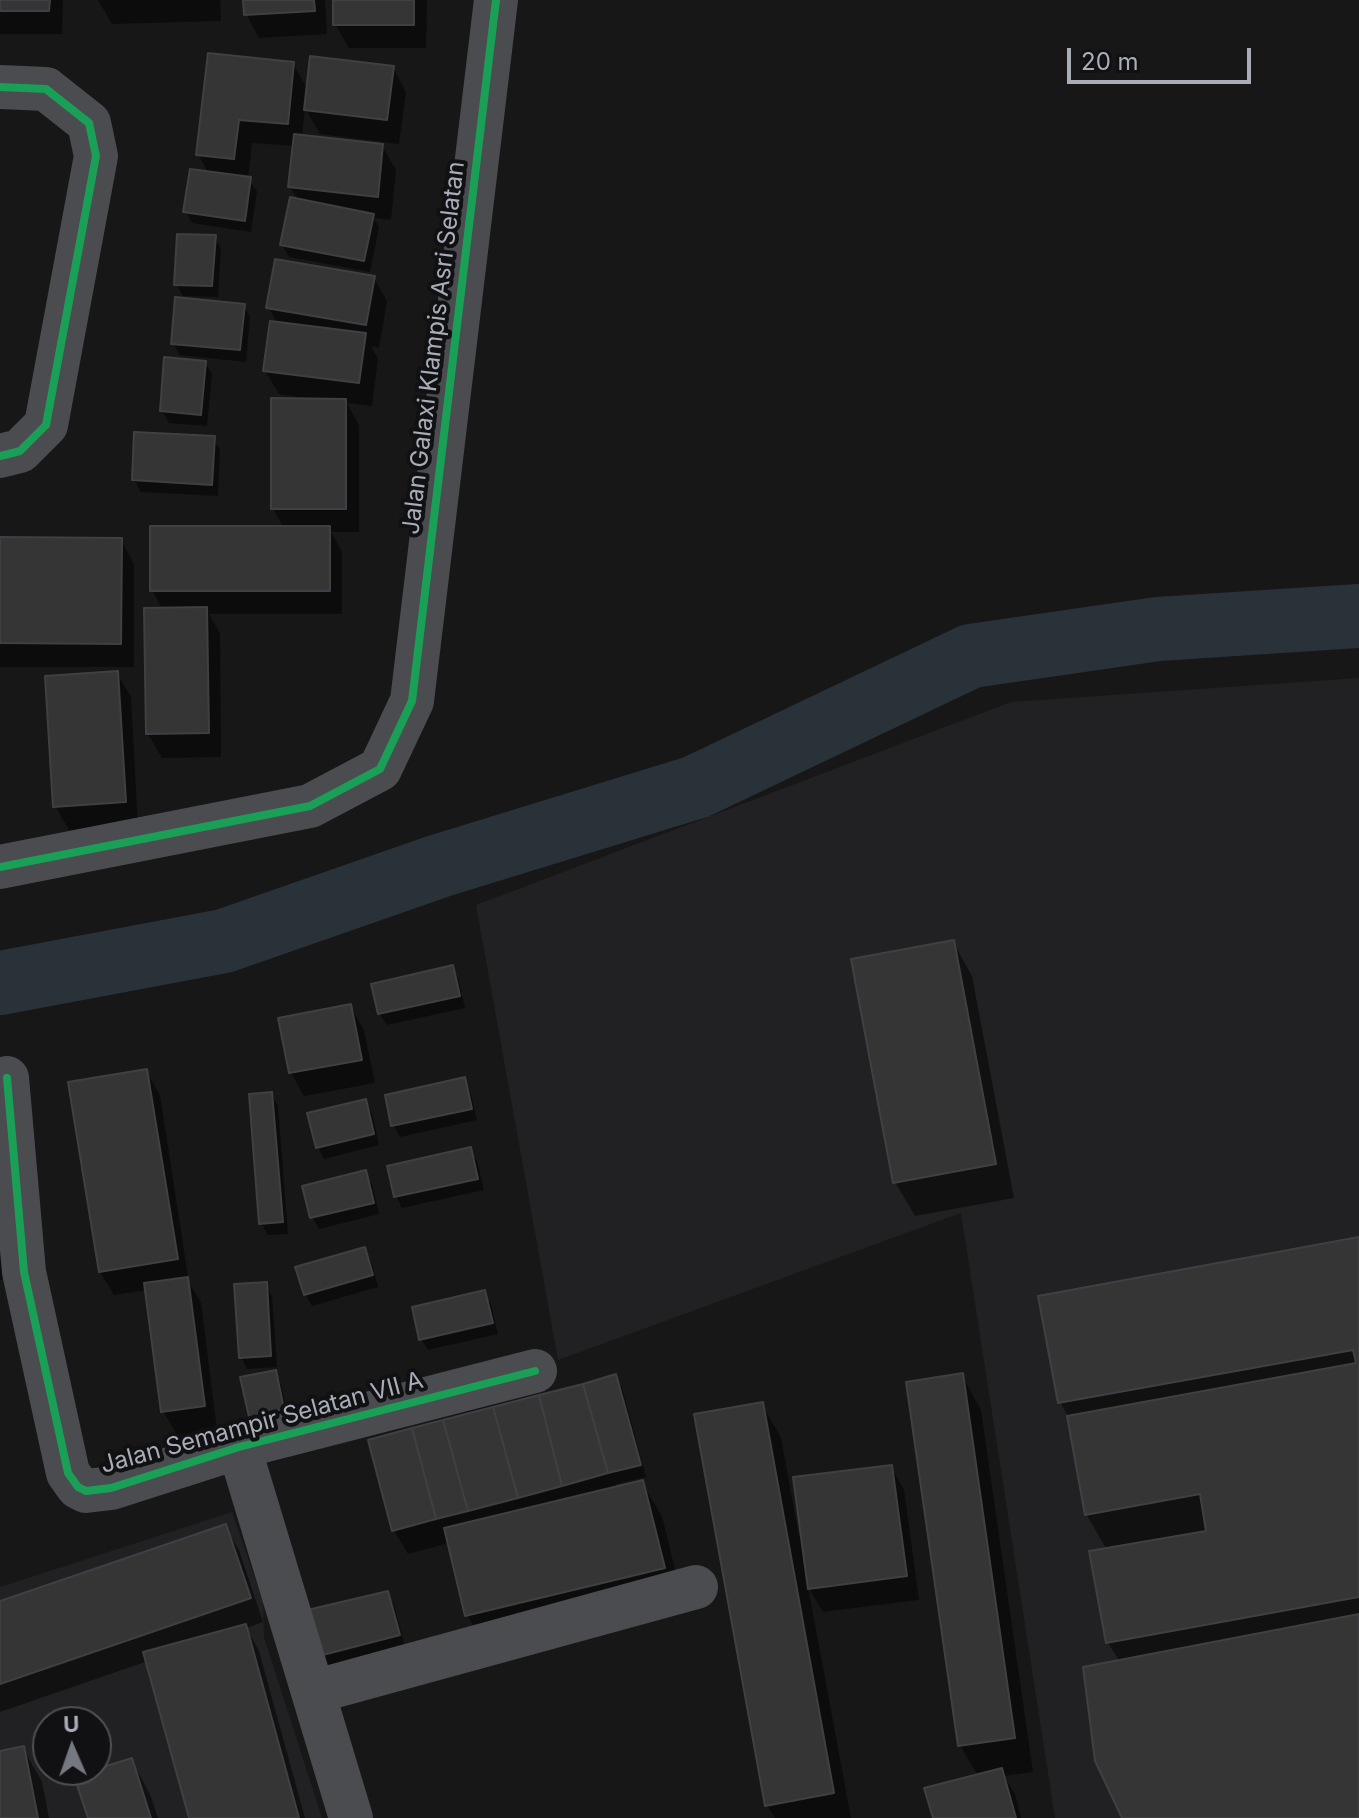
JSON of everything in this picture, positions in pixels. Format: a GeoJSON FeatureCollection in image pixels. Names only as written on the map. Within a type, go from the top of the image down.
{"type":"FeatureCollection","features":[{"type":"Feature","properties":{"kind":"street","name":"Jalan Galaxi Klampis Asri Selatan"},"geometry":{"type":"LineString","coordinates":[[0,867],[310,806],[380,769],[412,701],[496,0]]}},
{"type":"Feature","properties":{"kind":"street"},"geometry":{"type":"LineString","coordinates":[[0,87],[46,89],[89,123],[96,156],[46,425],[20,451],[0,456]]}},
{"type":"Feature","properties":{"kind":"street","name":"Jalan Semampir Selatan VII A"},"geometry":{"type":"LineString","coordinates":[[7,1078],[24,1272],[68,1473],[78,1487],[86,1491],[111,1488],[239,1447],[535,1371]]}},
{"type":"Feature","properties":{"kind":"street","name":"Jalan Semampir Selatan VII A"},"geometry":{"type":"LineString","coordinates":[[239,1447],[351,1818]]}},
{"type":"Feature","properties":{"kind":"street"},"geometry":{"type":"LineString","coordinates":[[313,1692],[696,1587]]}},
{"type":"Feature","properties":{"kind":"shaded area"},"geometry":{"type":"Polygon","coordinates":[[[1359,678],[1359,1818],[1055,1818],[961,1213],[558,1360],[476,905],[1011,702],[1359,678]]]}},
{"type":"Feature","properties":{"kind":"shaded area"},"geometry":{"type":"Polygon","coordinates":[[[232,1512],[263,1602],[264,1637],[322,1818],[0,1818],[0,1587],[232,1512]]]}},
{"type":"Feature","properties":{"kind":"building"},"geometry":{"type":"Polygon","coordinates":[[[0,0],[50,0],[49,11],[0,11],[0,0]]]}},
{"type":"Feature","properties":{"kind":"building"},"geometry":{"type":"Polygon","coordinates":[[[243,0],[314,0],[315,11],[244,15],[243,0]]]}},
{"type":"Feature","properties":{"kind":"building"},"geometry":{"type":"Polygon","coordinates":[[[333,0],[414,0],[414,25],[333,25],[333,0]]]}},
{"type":"Feature","properties":{"kind":"building"},"geometry":{"type":"Polygon","coordinates":[[[208,53],[294,62],[288,124],[239,120],[234,159],[196,155],[208,53]]]}},
{"type":"Feature","properties":{"kind":"building"},"geometry":{"type":"Polygon","coordinates":[[[310,56],[394,66],[387,120],[304,110],[310,56]]]}},
{"type":"Feature","properties":{"kind":"building"},"geometry":{"type":"Polygon","coordinates":[[[294,134],[383,144],[378,197],[288,187],[294,134]]]}},
{"type":"Feature","properties":{"kind":"building"},"geometry":{"type":"Polygon","coordinates":[[[190,169],[251,177],[245,221],[183,212],[190,169]]]}},
{"type":"Feature","properties":{"kind":"building"},"geometry":{"type":"Polygon","coordinates":[[[290,197],[374,214],[364,261],[280,245],[290,197]]]}},
{"type":"Feature","properties":{"kind":"building"},"geometry":{"type":"Polygon","coordinates":[[[177,234],[216,235],[212,286],[174,285],[177,234]]]}},
{"type":"Feature","properties":{"kind":"building"},"geometry":{"type":"Polygon","coordinates":[[[275,259],[375,276],[366,325],[266,308],[275,259]]]}},
{"type":"Feature","properties":{"kind":"building"},"geometry":{"type":"Polygon","coordinates":[[[175,297],[245,304],[240,350],[171,344],[175,297]]]}},
{"type":"Feature","properties":{"kind":"building"},"geometry":{"type":"Polygon","coordinates":[[[270,321],[366,333],[359,383],[263,371],[270,321]]]}},
{"type":"Feature","properties":{"kind":"building"},"geometry":{"type":"Polygon","coordinates":[[[164,357],[206,361],[201,415],[160,411],[164,357]]]}},
{"type":"Feature","properties":{"kind":"building"},"geometry":{"type":"Polygon","coordinates":[[[271,398],[346,399],[346,509],[271,509],[271,398]]]}},
{"type":"Feature","properties":{"kind":"building"},"geometry":{"type":"Polygon","coordinates":[[[134,432],[215,436],[212,485],[132,480],[134,432]]]}},
{"type":"Feature","properties":{"kind":"building"},"geometry":{"type":"Polygon","coordinates":[[[150,526],[330,526],[330,591],[150,591],[150,526]]]}},
{"type":"Feature","properties":{"kind":"building"},"geometry":{"type":"Polygon","coordinates":[[[0,537],[122,538],[121,644],[0,643],[0,537]]]}},
{"type":"Feature","properties":{"kind":"building"},"geometry":{"type":"Polygon","coordinates":[[[207,607],[209,733],[146,734],[144,608],[207,607]]]}},
{"type":"Feature","properties":{"kind":"building"},"geometry":{"type":"Polygon","coordinates":[[[118,671],[126,802],[53,807],[45,676],[118,671]]]}},
{"type":"Feature","properties":{"kind":"building"},"geometry":{"type":"Polygon","coordinates":[[[954,940],[996,1164],[893,1183],[851,959],[954,940]]]}},
{"type":"Feature","properties":{"kind":"building"},"geometry":{"type":"Polygon","coordinates":[[[453,965],[460,996],[378,1014],[371,984],[453,965]]]}},
{"type":"Feature","properties":{"kind":"building"},"geometry":{"type":"Polygon","coordinates":[[[351,1004],[362,1060],[289,1073],[278,1018],[351,1004]]]}},
{"type":"Feature","properties":{"kind":"building"},"geometry":{"type":"Polygon","coordinates":[[[147,1069],[178,1259],[99,1272],[68,1082],[147,1069]]]}},
{"type":"Feature","properties":{"kind":"building"},"geometry":{"type":"Polygon","coordinates":[[[465,1077],[472,1109],[391,1126],[385,1095],[465,1077]]]}},
{"type":"Feature","properties":{"kind":"building"},"geometry":{"type":"Polygon","coordinates":[[[272,1092],[283,1222],[259,1224],[249,1094],[272,1092]]]}},
{"type":"Feature","properties":{"kind":"building"},"geometry":{"type":"Polygon","coordinates":[[[366,1099],[374,1134],[316,1148],[307,1113],[366,1099]]]}},
{"type":"Feature","properties":{"kind":"building"},"geometry":{"type":"Polygon","coordinates":[[[471,1147],[478,1179],[394,1197],[387,1166],[471,1147]]]}},
{"type":"Feature","properties":{"kind":"building"},"geometry":{"type":"Polygon","coordinates":[[[366,1170],[374,1203],[310,1218],[302,1186],[366,1170]]]}},
{"type":"Feature","properties":{"kind":"building"},"geometry":{"type":"Polygon","coordinates":[[[1359,1237],[1359,1597],[1106,1643],[1089,1551],[1206,1531],[1200,1494],[1085,1515],[1067,1416],[1356,1363],[1353,1350],[1058,1403],[1038,1296],[1359,1237]]]}},
{"type":"Feature","properties":{"kind":"building"},"geometry":{"type":"Polygon","coordinates":[[[365,1247],[373,1275],[304,1295],[295,1267],[365,1247]]]}},
{"type":"Feature","properties":{"kind":"building"},"geometry":{"type":"Polygon","coordinates":[[[188,1277],[205,1406],[161,1412],[144,1283],[188,1277]]]}},
{"type":"Feature","properties":{"kind":"building"},"geometry":{"type":"Polygon","coordinates":[[[267,1282],[271,1356],[239,1358],[234,1284],[267,1282]]]}},
{"type":"Feature","properties":{"kind":"building"},"geometry":{"type":"Polygon","coordinates":[[[485,1290],[493,1323],[419,1340],[412,1307],[485,1290]]]}},
{"type":"Feature","properties":{"kind":"building"},"geometry":{"type":"Polygon","coordinates":[[[276,1370],[284,1409],[249,1417],[240,1377],[276,1370]]]}},
{"type":"Feature","properties":{"kind":"building"},"geometry":{"type":"Polygon","coordinates":[[[963,1373],[1015,1738],[958,1746],[906,1382],[963,1373]]]}},
{"type":"Feature","properties":{"kind":"building"},"geometry":{"type":"Polygon","coordinates":[[[616,1374],[641,1465],[608,1473],[583,1384],[616,1374]]]}},
{"type":"Feature","properties":{"kind":"building"},"geometry":{"type":"Polygon","coordinates":[[[583,1384],[608,1473],[562,1486],[539,1395],[583,1384]]]}},
{"type":"Feature","properties":{"kind":"building"},"geometry":{"type":"Polygon","coordinates":[[[539,1395],[562,1486],[518,1498],[493,1407],[539,1395]]]}},
{"type":"Feature","properties":{"kind":"building"},"geometry":{"type":"Polygon","coordinates":[[[763,1402],[834,1793],[765,1806],[694,1414],[763,1402]]]}},
{"type":"Feature","properties":{"kind":"building"},"geometry":{"type":"Polygon","coordinates":[[[493,1407],[518,1498],[468,1511],[443,1420],[493,1407]]]}},
{"type":"Feature","properties":{"kind":"building"},"geometry":{"type":"Polygon","coordinates":[[[443,1420],[468,1511],[436,1519],[412,1428],[443,1420]]]}},
{"type":"Feature","properties":{"kind":"building"},"geometry":{"type":"Polygon","coordinates":[[[412,1428],[436,1519],[392,1531],[368,1440],[412,1428]]]}},
{"type":"Feature","properties":{"kind":"building"},"geometry":{"type":"Polygon","coordinates":[[[892,1465],[907,1576],[808,1589],[793,1477],[892,1465]]]}},
{"type":"Feature","properties":{"kind":"building"},"geometry":{"type":"Polygon","coordinates":[[[643,1480],[665,1568],[465,1616],[444,1528],[643,1480]]]}},
{"type":"Feature","properties":{"kind":"building"},"geometry":{"type":"Polygon","coordinates":[[[226,1524],[251,1598],[0,1684],[0,1601],[226,1524]]]}},
{"type":"Feature","properties":{"kind":"building"},"geometry":{"type":"Polygon","coordinates":[[[388,1591],[400,1635],[315,1657],[303,1611],[388,1591]]]}},
{"type":"Feature","properties":{"kind":"building"},"geometry":{"type":"Polygon","coordinates":[[[1359,1614],[1359,1818],[1122,1818],[1095,1761],[1083,1667],[1359,1614]]]}},
{"type":"Feature","properties":{"kind":"building"},"geometry":{"type":"Polygon","coordinates":[[[246,1624],[299,1818],[189,1818],[143,1652],[246,1624]]]}},
{"type":"Feature","properties":{"kind":"building"},"geometry":{"type":"Polygon","coordinates":[[[24,1746],[38,1818],[0,1818],[0,1751],[24,1746]]]}},
{"type":"Feature","properties":{"kind":"building"},"geometry":{"type":"Polygon","coordinates":[[[132,1758],[151,1818],[88,1818],[77,1786],[112,1786],[112,1764],[132,1758]]]}},
{"type":"Feature","properties":{"kind":"building"},"geometry":{"type":"Polygon","coordinates":[[[1002,1768],[1016,1818],[933,1818],[924,1788],[1002,1768]]]}},
{"type":"Feature","properties":{"kind":"waterway"},"geometry":{"type":"LineString","coordinates":[[0,983],[224,941],[439,866],[696,787],[971,656],[1158,629],[1359,616]]}},
{"type":"Feature","properties":{"kind":"cycle path"},"geometry":{"type":"LineString","coordinates":[[0,867],[310,806],[380,769],[412,701],[496,0]]}},
{"type":"Feature","properties":{"kind":"cycle path"},"geometry":{"type":"LineString","coordinates":[[0,87],[46,89],[89,123],[96,156],[46,425],[20,451],[0,456]]}},
{"type":"Feature","properties":{"kind":"cycle path"},"geometry":{"type":"LineString","coordinates":[[7,1078],[24,1272],[68,1473],[78,1487],[86,1491],[111,1488],[239,1447],[535,1371]]}}]}
